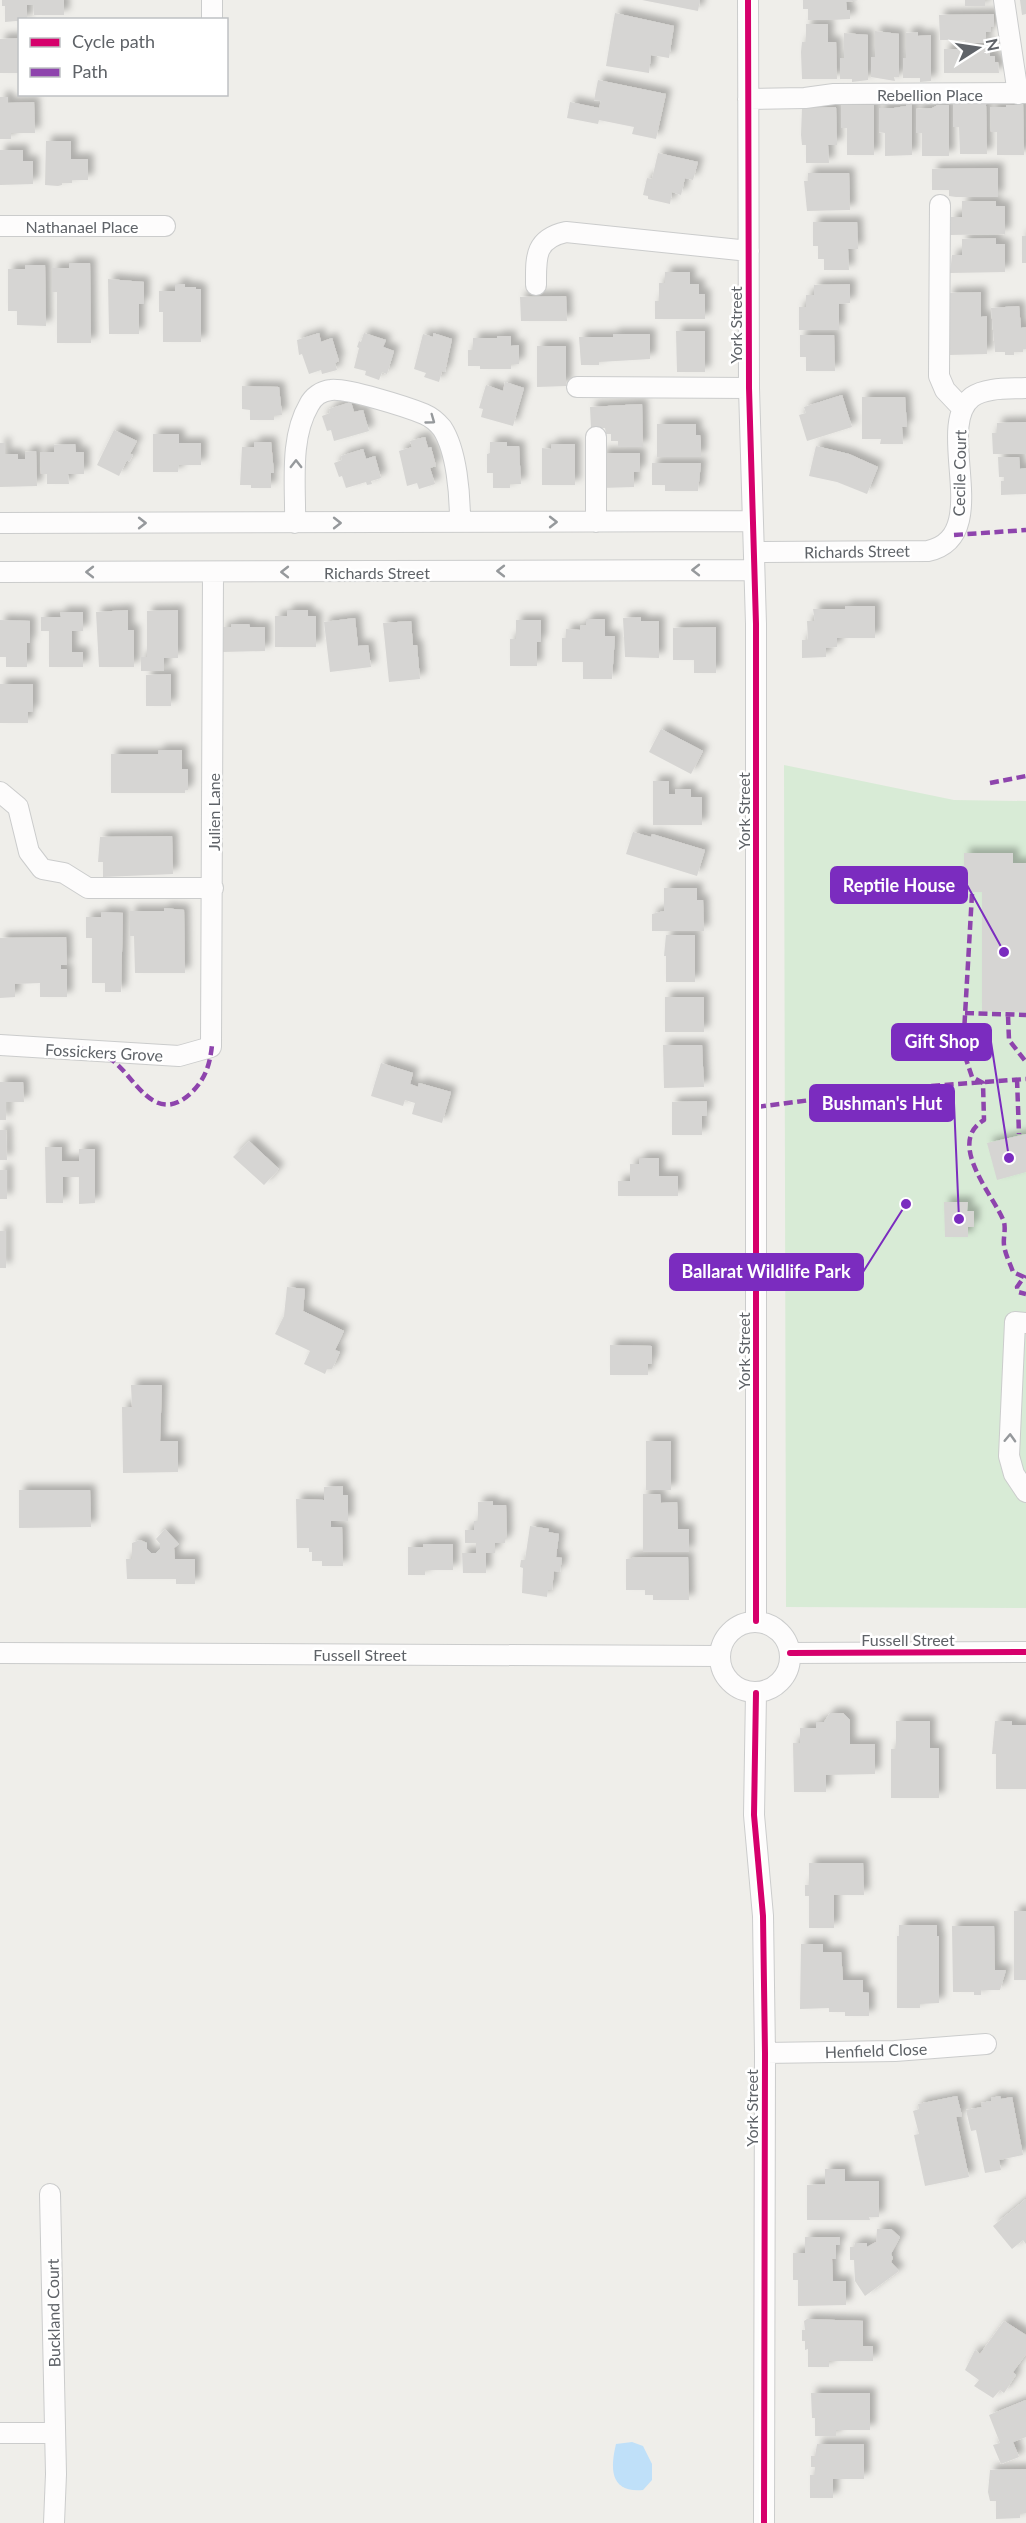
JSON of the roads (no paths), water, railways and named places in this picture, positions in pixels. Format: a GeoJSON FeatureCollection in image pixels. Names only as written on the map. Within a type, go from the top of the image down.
{"type":"FeatureCollection","features":[{"type":"Feature","properties":{"kind":"street"},"geometry":{"type":"LineString","coordinates":[[212,0],[212,18]]}},
{"type":"Feature","properties":{"kind":"street","name":"York Street"},"geometry":{"type":"LineString","coordinates":[[748,0],[749,388],[751,522],[754,561],[756,1621]]}},
{"type":"Feature","properties":{"kind":"street"},"geometry":{"type":"LineString","coordinates":[[1004,0],[1022,93]]}},
{"type":"Feature","properties":{"kind":"street","name":"Rebellion Place"},"geometry":{"type":"LineString","coordinates":[[748,94],[811,89],[834,94],[1022,93]]}},
{"type":"Feature","properties":{"kind":"street"},"geometry":{"type":"LineString","coordinates":[[940,205],[939,376],[945,390],[963,409]]}},
{"type":"Feature","properties":{"kind":"street","name":"Nathanael Place"},"geometry":{"type":"LineString","coordinates":[[0,226],[165,226]]}},
{"type":"Feature","properties":{"kind":"street"},"geometry":{"type":"LineString","coordinates":[[536,285],[536,262],[541,246],[553,236],[566,232],[748,251]]}},
{"type":"Feature","properties":{"kind":"street"},"geometry":{"type":"LineString","coordinates":[[577,387],[749,388]]}},
{"type":"Feature","properties":{"kind":"street","name":"Cecile Court"},"geometry":{"type":"LineString","coordinates":[[954,535],[960,509],[960,424],[963,409],[972,397],[982,392],[1026,388]]}},
{"type":"Feature","properties":{"kind":"street"},"geometry":{"type":"LineString","coordinates":[[295,523],[298,434],[306,411],[314,398],[326,391],[336,390],[422,414],[436,422],[446,438],[458,479],[460,522]]}},
{"type":"Feature","properties":{"kind":"street"},"geometry":{"type":"LineString","coordinates":[[596,437],[596,522]]}},
{"type":"Feature","properties":{"kind":"street"},"geometry":{"type":"LineString","coordinates":[[0,523],[751,522]]}},
{"type":"Feature","properties":{"kind":"street","name":"Richards Street"},"geometry":{"type":"LineString","coordinates":[[0,572],[213,572],[754,561],[928,551],[941,547],[954,535]]}},
{"type":"Feature","properties":{"kind":"street","name":"Julien Lane"},"geometry":{"type":"LineString","coordinates":[[207,1049],[212,1043],[213,572]]}},
{"type":"Feature","properties":{"kind":"street"},"geometry":{"type":"LineString","coordinates":[[0,792],[18,807],[28,852],[42,869],[64,873],[88,888],[213,888]]}},
{"type":"Feature","properties":{"kind":"street","name":"Fossickers Grove"},"geometry":{"type":"LineString","coordinates":[[0,1045],[116,1050],[170,1056],[187,1055],[207,1049]]}},
{"type":"Feature","properties":{"kind":"street"},"geometry":{"type":"LineString","coordinates":[[1026,1323],[1015,1322],[1010,1456],[1014,1474],[1026,1492]]}},
{"type":"Feature","properties":{"kind":"street"},"geometry":{"type":"LineString","coordinates":[[756,1621],[775,1628],[788,1643],[790,1653],[790,1663],[782,1680],[775,1687],[756,1693],[738,1688],[730,1682],[724,1675],[719,1656],[726,1635],[745,1623],[756,1621]]}},
{"type":"Feature","properties":{"kind":"street","name":"Fussell Street"},"geometry":{"type":"LineString","coordinates":[[790,1653],[1026,1652]]}},
{"type":"Feature","properties":{"kind":"street","name":"Fussell Street"},"geometry":{"type":"LineString","coordinates":[[0,1653],[719,1656]]}},
{"type":"Feature","properties":{"kind":"street","name":"York Street"},"geometry":{"type":"LineString","coordinates":[[756,1693],[754,1815],[763,1916],[765,2053],[764,2523]]}},
{"type":"Feature","properties":{"kind":"street","name":"Henfield Close"},"geometry":{"type":"LineString","coordinates":[[765,2053],[895,2051],[986,2044]]}},
{"type":"Feature","properties":{"kind":"street","name":"Buckland Court"},"geometry":{"type":"LineString","coordinates":[[50,2194],[55,2433],[54,2523]]}},
{"type":"Feature","properties":{"kind":"street"},"geometry":{"type":"LineString","coordinates":[[0,2433],[55,2433]]}},
{"type":"Feature","properties":{"kind":"water"},"geometry":{"type":"Polygon","coordinates":[[[632,2442],[643,2446],[652,2464],[652,2480],[643,2490],[624,2488],[618,2483],[613,2470],[616,2444],[632,2442]]]}},
{"type":"Feature","properties":{"kind":"place","name":"Reptile House"},"geometry":{"type":"Point","coordinates":[1004,952]}},
{"type":"Feature","properties":{"kind":"place","name":"Gift Shop"},"geometry":{"type":"Point","coordinates":[1009,1158]}},
{"type":"Feature","properties":{"kind":"place","name":"Ballarat Wildlife Park"},"geometry":{"type":"Point","coordinates":[906,1204]}},
{"type":"Feature","properties":{"kind":"place","name":"Bushman's Hut"},"geometry":{"type":"Point","coordinates":[959,1219]}}]}
